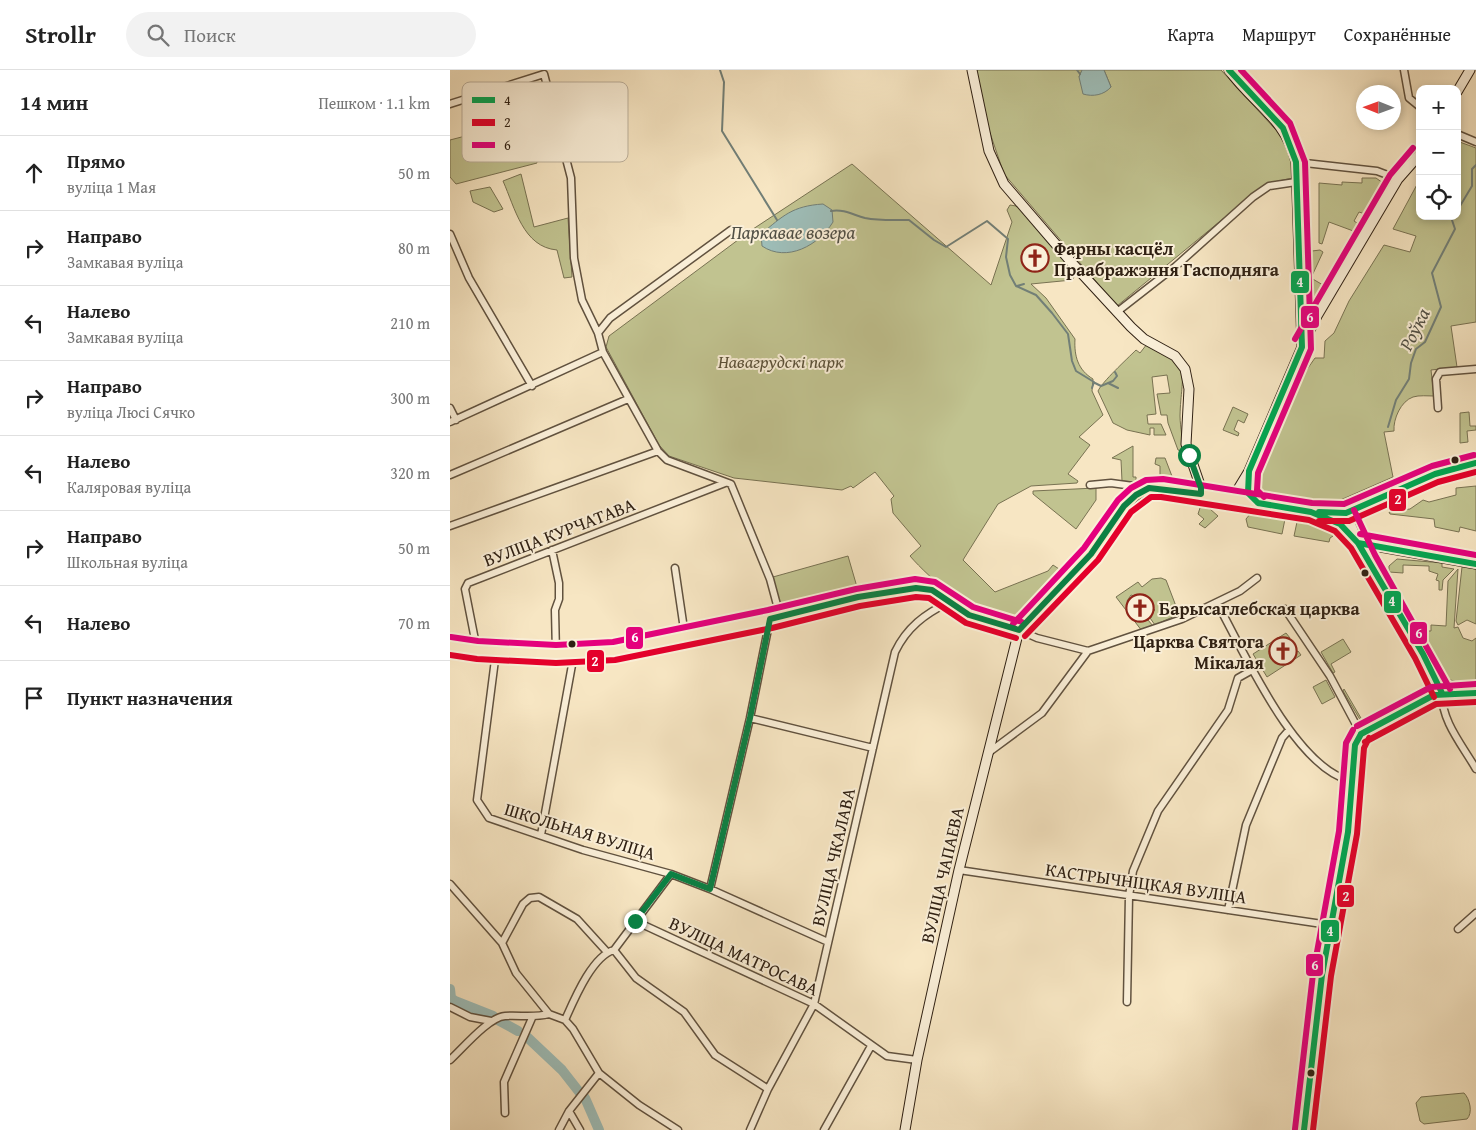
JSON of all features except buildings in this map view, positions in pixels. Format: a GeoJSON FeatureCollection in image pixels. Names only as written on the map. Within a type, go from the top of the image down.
{"type":"FeatureCollection","features":[{"type":"Feature","properties":{"kind":"main road"},"geometry":{"type":"LineString","coordinates":[[450,646],[496,652],[556,654],[614,651],[770,619],[895,589],[916,588],[932,590],[969,615],[1019,630],[1091,554],[1124,506],[1149,488],[1201,494],[1311,512],[1346,513],[1435,474],[1476,463]]}},
{"type":"Feature","properties":{"kind":"main road"},"geometry":{"type":"LineString","coordinates":[[1311,512],[1340,524],[1358,543]]}},
{"type":"Feature","properties":{"kind":"street"},"geometry":{"type":"LineString","coordinates":[[972,70],[989,151],[1001,179],[1072,264],[1140,336],[1175,356],[1185,369],[1189,389],[1185,432],[1189,455],[1201,488],[1201,494]]}},
{"type":"Feature","properties":{"kind":"street"},"geometry":{"type":"LineString","coordinates":[[1229,70],[1283,128],[1296,162],[1302,347]]}},
{"type":"Feature","properties":{"kind":"street"},"geometry":{"type":"LineString","coordinates":[[1404,70],[1409,98],[1416,104]]}},
{"type":"Feature","properties":{"kind":"street"},"geometry":{"type":"LineString","coordinates":[[1461,85],[1470,70]]}},
{"type":"Feature","properties":{"kind":"street"},"geometry":{"type":"LineString","coordinates":[[519,82],[544,74],[546,82]]}},
{"type":"Feature","properties":{"kind":"street"},"geometry":{"type":"LineString","coordinates":[[450,104],[462,100]]}},
{"type":"Feature","properties":{"kind":"street"},"geometry":{"type":"LineString","coordinates":[[1461,136],[1476,142]]}},
{"type":"Feature","properties":{"kind":"street"},"geometry":{"type":"LineString","coordinates":[[1232,499],[1249,471],[1317,316],[1398,179],[1416,159]]}},
{"type":"Feature","properties":{"kind":"street"},"geometry":{"type":"LineString","coordinates":[[567,162],[571,178],[574,258],[582,300],[598,333],[603,352],[658,451],[667,460],[731,484],[770,579],[780,616]]}},
{"type":"Feature","properties":{"kind":"street"},"geometry":{"type":"LineString","coordinates":[[1296,162],[1377,171],[1398,179]]}},
{"type":"Feature","properties":{"kind":"street"},"geometry":{"type":"LineString","coordinates":[[1117,312],[1176,266],[1253,197],[1269,186],[1296,182]]}},
{"type":"Feature","properties":{"kind":"street"},"geometry":{"type":"LineString","coordinates":[[598,333],[610,318],[730,230]]}},
{"type":"Feature","properties":{"kind":"street"},"geometry":{"type":"LineString","coordinates":[[450,234],[469,278],[532,386]]}},
{"type":"Feature","properties":{"kind":"street"},"geometry":{"type":"LineString","coordinates":[[1302,314],[1308,319],[1317,316]]}},
{"type":"Feature","properties":{"kind":"street"},"geometry":{"type":"LineString","coordinates":[[450,408],[453,421],[603,352]]}},
{"type":"Feature","properties":{"kind":"street"},"geometry":{"type":"LineString","coordinates":[[1438,408],[1436,379],[1440,372],[1476,369]]}},
{"type":"Feature","properties":{"kind":"street"},"geometry":{"type":"LineString","coordinates":[[450,475],[628,399]]}},
{"type":"Feature","properties":{"kind":"street"},"geometry":{"type":"LineString","coordinates":[[450,526],[658,451]]}},
{"type":"Feature","properties":{"kind":"street"},"geometry":{"type":"LineString","coordinates":[[1249,471],[1248,493],[1258,503]]}},
{"type":"Feature","properties":{"kind":"street","name":"ВУЛІЦА КУРЧАТАВА"},"geometry":{"type":"LineString","coordinates":[[477,650],[465,589],[468,583],[725,483]]}},
{"type":"Feature","properties":{"kind":"street"},"geometry":{"type":"LineString","coordinates":[[1090,485],[1111,483],[1149,488]]}},
{"type":"Feature","properties":{"kind":"street"},"geometry":{"type":"LineString","coordinates":[[1346,513],[1358,543],[1423,654],[1442,693],[1442,704],[1447,719],[1476,769]]}},
{"type":"Feature","properties":{"kind":"street"},"geometry":{"type":"LineString","coordinates":[[1358,543],[1476,564]]}},
{"type":"Feature","properties":{"kind":"street"},"geometry":{"type":"LineString","coordinates":[[552,550],[559,583],[559,598],[555,610],[556,654]]}},
{"type":"Feature","properties":{"kind":"street"},"geometry":{"type":"LineString","coordinates":[[675,568],[684,636]]}},
{"type":"Feature","properties":{"kind":"street"},"geometry":{"type":"LineString","coordinates":[[1019,630],[1038,638],[1088,651],[1182,619],[1217,603],[1257,578]]}},
{"type":"Feature","properties":{"kind":"street","name":"ВУЛІЦА ЧКАЛАВА"},"geometry":{"type":"LineString","coordinates":[[750,1130],[768,1089],[814,1004],[890,666],[901,639],[909,628],[925,615],[949,602]]}},
{"type":"Feature","properties":{"kind":"street"},"geometry":{"type":"LineString","coordinates":[[1217,603],[1297,742],[1327,771],[1338,778],[1351,781]]}},
{"type":"Feature","properties":{"kind":"street"},"geometry":{"type":"LineString","coordinates":[[1285,609],[1330,676],[1361,734]]}},
{"type":"Feature","properties":{"kind":"street"},"geometry":{"type":"LineString","coordinates":[[710,889],[750,718],[770,619]]}},
{"type":"Feature","properties":{"kind":"street","name":"ВУЛІЦА ЧАПАЕВА"},"geometry":{"type":"LineString","coordinates":[[905,1130],[917,1060],[959,870],[1019,630]]}},
{"type":"Feature","properties":{"kind":"street"},"geometry":{"type":"LineString","coordinates":[[988,752],[1042,713],[1088,651]]}},
{"type":"Feature","properties":{"kind":"street","name":"ШКОЛЬНАЯ ВУЛІЦА"},"geometry":{"type":"LineString","coordinates":[[496,652],[477,800],[489,818],[671,874],[710,889],[828,942]]}},
{"type":"Feature","properties":{"kind":"street"},"geometry":{"type":"LineString","coordinates":[[541,835],[574,654]]}},
{"type":"Feature","properties":{"kind":"street"},"geometry":{"type":"LineString","coordinates":[[1128,1002],[1129,896],[1132,871],[1158,811],[1228,710],[1238,678],[1254,669]]}},
{"type":"Feature","properties":{"kind":"street"},"geometry":{"type":"LineString","coordinates":[[1304,1130],[1329,925],[1344,856],[1355,745],[1361,734],[1434,695],[1442,693],[1476,693]]}},
{"type":"Feature","properties":{"kind":"street"},"geometry":{"type":"LineString","coordinates":[[750,718],[873,748]]}},
{"type":"Feature","properties":{"kind":"street"},"geometry":{"type":"LineString","coordinates":[[1228,910],[1246,825],[1282,738],[1289,730]]}},
{"type":"Feature","properties":{"kind":"street","name":"КАСТРЫЧНІЦКАЯ ВУЛІЦА"},"geometry":{"type":"LineString","coordinates":[[959,870],[1329,925]]}},
{"type":"Feature","properties":{"kind":"street"},"geometry":{"type":"LineString","coordinates":[[564,1020],[585,979],[611,951],[671,874]]}},
{"type":"Feature","properties":{"kind":"street"},"geometry":{"type":"LineString","coordinates":[[450,884],[502,943],[516,973],[549,1014],[564,1020],[573,1029],[600,1073],[639,1105],[678,1130]]}},
{"type":"Feature","properties":{"kind":"street"},"geometry":{"type":"LineString","coordinates":[[502,943],[523,904],[530,898],[539,897],[577,919],[636,978],[684,1012],[715,1055],[768,1089]]}},
{"type":"Feature","properties":{"kind":"street"},"geometry":{"type":"LineString","coordinates":[[1458,929],[1476,913]]}},
{"type":"Feature","properties":{"kind":"street","name":"ВУЛІЦА МАТРОСАВА"},"geometry":{"type":"LineString","coordinates":[[635,921],[814,1004],[887,1056],[917,1060]]}},
{"type":"Feature","properties":{"kind":"street"},"geometry":{"type":"LineString","coordinates":[[450,1007],[470,1016],[491,1021]]}},
{"type":"Feature","properties":{"kind":"street"},"geometry":{"type":"LineString","coordinates":[[450,1060],[491,1021],[504,1016],[532,1018],[549,1014]]}},
{"type":"Feature","properties":{"kind":"street"},"geometry":{"type":"LineString","coordinates":[[505,1114],[504,1082],[532,1018]]}},
{"type":"Feature","properties":{"kind":"street"},"geometry":{"type":"LineString","coordinates":[[824,1130],[871,1046]]}},
{"type":"Feature","properties":{"kind":"street"},"geometry":{"type":"LineString","coordinates":[[558,1130],[569,1111],[600,1073]]}},
{"type":"Feature","properties":{"kind":"street"},"geometry":{"type":"LineString","coordinates":[[569,1111],[580,1130]]}},
{"type":"Feature","properties":{"kind":"green space"},"geometry":{"type":"Polygon","coordinates":[[[976,70],[1082,70],[1079,77],[1111,87],[1104,70],[1221,70],[1286,141],[1291,154],[1293,178],[1269,183],[1252,195],[1117,306],[1004,174],[988,127],[976,70]]]}},
{"type":"Feature","properties":{"kind":"green space"},"geometry":{"type":"Polygon","coordinates":[[[462,137],[462,162],[537,163],[456,184],[450,177],[450,140],[462,137]]]}},
{"type":"Feature","properties":{"kind":"green space"},"geometry":{"type":"Polygon","coordinates":[[[1461,142],[1476,148],[1476,322],[1451,326],[1457,367],[1431,370],[1434,396],[1418,396],[1409,399],[1401,406],[1395,421],[1394,431],[1384,432],[1393,477],[1329,505],[1257,492],[1252,484],[1303,375],[1315,358],[1324,358],[1325,341],[1334,333],[1349,301],[1384,245],[1410,252],[1416,236],[1393,229],[1416,186],[1416,220],[1461,220],[1461,142]]]}},
{"type":"Feature","properties":{"kind":"green space","name":"Навагрудскі парк"},"geometry":{"type":"Polygon","coordinates":[[[852,164],[991,285],[1012,222],[1007,210],[1010,205],[1022,207],[1076,274],[1072,280],[1031,284],[1046,298],[1075,339],[1075,351],[1078,362],[1080,367],[1093,379],[1092,391],[1103,415],[1079,437],[1090,445],[1068,474],[1078,481],[1077,483],[1031,486],[998,504],[963,560],[995,592],[1048,571],[1053,565],[1065,573],[1034,606],[1021,617],[1014,620],[1002,621],[988,617],[973,609],[943,588],[918,565],[910,556],[921,546],[893,513],[891,499],[894,496],[875,472],[853,488],[851,486],[842,490],[734,478],[669,456],[659,445],[606,347],[609,336],[750,231],[852,164]]]}},
{"type":"Feature","properties":{"kind":"green space"},"geometry":{"type":"Polygon","coordinates":[[[521,174],[534,227],[568,218],[572,277],[564,278],[557,250],[536,242],[528,234],[516,214],[503,181],[521,174]]]}},
{"type":"Feature","properties":{"kind":"green space"},"geometry":{"type":"Polygon","coordinates":[[[1362,178],[1376,178],[1383,183],[1365,214],[1359,212],[1354,221],[1360,225],[1356,232],[1329,222],[1322,244],[1319,243],[1319,183],[1342,185],[1342,182],[1362,183],[1362,178]]]}},
{"type":"Feature","properties":{"kind":"green space"},"geometry":{"type":"Polygon","coordinates":[[[490,187],[503,209],[494,212],[473,202],[470,191],[490,187]]]}},
{"type":"Feature","properties":{"kind":"green space"},"geometry":{"type":"Polygon","coordinates":[[[1320,250],[1323,252],[1311,278],[1323,285],[1325,282],[1327,284],[1330,279],[1334,281],[1322,300],[1315,295],[1311,303],[1319,306],[1312,313],[1307,310],[1304,252],[1320,250]]]}},
{"type":"Feature","properties":{"kind":"green space"},"geometry":{"type":"Polygon","coordinates":[[[1147,344],[1172,359],[1182,372],[1181,451],[1178,450],[1167,415],[1161,415],[1157,394],[1170,393],[1167,375],[1152,377],[1156,414],[1147,415],[1148,424],[1161,424],[1166,435],[1154,435],[1154,428],[1150,428],[1150,435],[1127,430],[1113,423],[1098,391],[1109,376],[1136,350],[1140,353],[1147,344]]]}},
{"type":"Feature","properties":{"kind":"green space"},"geometry":{"type":"Polygon","coordinates":[[[1233,407],[1248,414],[1244,423],[1238,420],[1234,430],[1239,433],[1238,436],[1223,430],[1233,407]]]}},
{"type":"Feature","properties":{"kind":"green space"},"geometry":{"type":"Polygon","coordinates":[[[1469,412],[1470,426],[1476,426],[1476,430],[1467,431],[1468,442],[1460,443],[1460,413],[1469,412]]]}},
{"type":"Feature","properties":{"kind":"green space"},"geometry":{"type":"Polygon","coordinates":[[[1133,446],[1133,477],[1136,477],[1136,482],[1122,481],[1121,460],[1112,458],[1133,446]]]}},
{"type":"Feature","properties":{"kind":"green space"},"geometry":{"type":"Polygon","coordinates":[[[1156,458],[1165,458],[1175,484],[1145,483],[1145,478],[1160,478],[1160,466],[1155,464],[1156,458]]]}},
{"type":"Feature","properties":{"kind":"green space"},"geometry":{"type":"Polygon","coordinates":[[[1476,486],[1476,531],[1460,527],[1459,532],[1435,527],[1434,519],[1390,514],[1389,512],[1410,509],[1423,500],[1429,502],[1456,495],[1456,488],[1476,486]]]}},
{"type":"Feature","properties":{"kind":"green space"},"geometry":{"type":"Polygon","coordinates":[[[1096,488],[1096,500],[1076,529],[1033,494],[1033,491],[1096,488]]]}},
{"type":"Feature","properties":{"kind":"green space"},"geometry":{"type":"Polygon","coordinates":[[[1202,502],[1218,516],[1205,528],[1199,524],[1204,519],[1198,514],[1202,502]]]}},
{"type":"Feature","properties":{"kind":"green space"},"geometry":{"type":"Polygon","coordinates":[[[1251,513],[1285,519],[1282,534],[1248,527],[1246,519],[1251,513]]]}},
{"type":"Feature","properties":{"kind":"green space"},"geometry":{"type":"Polygon","coordinates":[[[1297,522],[1331,528],[1333,536],[1329,542],[1294,536],[1297,522]]]}},
{"type":"Feature","properties":{"kind":"green space"},"geometry":{"type":"Polygon","coordinates":[[[848,556],[857,587],[781,608],[773,577],[848,556]]]}},
{"type":"Feature","properties":{"kind":"green space"},"geometry":{"type":"Polygon","coordinates":[[[1397,559],[1442,563],[1442,567],[1454,569],[1443,580],[1442,590],[1439,590],[1439,581],[1436,580],[1438,574],[1429,571],[1429,566],[1403,565],[1403,573],[1389,572],[1389,566],[1397,559]]]}},
{"type":"Feature","properties":{"kind":"green space"},"geometry":{"type":"Polygon","coordinates":[[[1462,567],[1476,569],[1476,624],[1467,620],[1458,625],[1456,621],[1462,567]]]}},
{"type":"Feature","properties":{"kind":"green space"},"geometry":{"type":"Polygon","coordinates":[[[1458,569],[1454,628],[1458,627],[1463,638],[1472,641],[1476,638],[1476,684],[1448,679],[1438,671],[1391,590],[1394,590],[1418,631],[1431,631],[1431,625],[1446,626],[1448,581],[1458,569]]]}},
{"type":"Feature","properties":{"kind":"green space"},"geometry":{"type":"Polygon","coordinates":[[[1161,578],[1166,580],[1179,614],[1155,625],[1150,618],[1152,617],[1150,614],[1155,610],[1152,607],[1149,610],[1140,598],[1131,595],[1127,601],[1142,621],[1148,620],[1153,626],[1142,631],[1116,597],[1138,582],[1142,587],[1152,579],[1161,578]]]}},
{"type":"Feature","properties":{"kind":"green space"},"geometry":{"type":"Polygon","coordinates":[[[1286,633],[1290,638],[1269,651],[1270,658],[1278,664],[1298,651],[1301,655],[1267,677],[1253,654],[1286,633]]]}},
{"type":"Feature","properties":{"kind":"green space"},"geometry":{"type":"Polygon","coordinates":[[[1343,639],[1351,652],[1331,664],[1335,672],[1333,673],[1321,652],[1343,639]]]}},
{"type":"Feature","properties":{"kind":"green space"},"geometry":{"type":"Polygon","coordinates":[[[1326,680],[1335,697],[1322,704],[1313,687],[1326,680]]]}},
{"type":"Feature","properties":{"kind":"green space"},"geometry":{"type":"Polygon","coordinates":[[[1431,683],[1432,689],[1430,692],[1365,728],[1343,691],[1344,689],[1365,725],[1431,683]]]}},
{"type":"Feature","properties":{"kind":"green space"},"geometry":{"type":"Polygon","coordinates":[[[1464,1093],[1470,1106],[1470,1113],[1467,1119],[1424,1124],[1420,1121],[1416,1103],[1421,1097],[1464,1093]]]}},
{"type":"Feature","properties":{"kind":"water"},"geometry":{"type":"Polygon","coordinates":[[[1082,70],[1104,70],[1111,87],[1098,95],[1083,94],[1079,77],[1082,70]]]}},
{"type":"Feature","properties":{"kind":"water","name":"Паркавае возера"},"geometry":{"type":"Polygon","coordinates":[[[823,204],[832,210],[833,222],[820,238],[802,249],[792,252],[772,251],[762,246],[761,234],[782,217],[803,207],[823,204]]]}},
{"type":"Feature","properties":{"kind":"waterway"},"geometry":{"type":"LineString","coordinates":[[720,70],[724,82],[722,131],[777,220]]}},
{"type":"Feature","properties":{"kind":"waterway"},"geometry":{"type":"LineString","coordinates":[[1077,70],[1080,74]]}},
{"type":"Feature","properties":{"kind":"waterway","name":"Роўка"},"geometry":{"type":"LineString","coordinates":[[1461,204],[1472,186],[1472,169],[1476,165]]}},
{"type":"Feature","properties":{"kind":"waterway"},"geometry":{"type":"LineString","coordinates":[[831,211],[845,212],[871,219],[909,220],[946,247],[987,221],[1008,239],[1006,257],[1010,275],[1016,286],[1036,295],[1068,334],[1072,361],[1076,371],[1094,382],[1092,388]]}},
{"type":"Feature","properties":{"kind":"waterway","name":"Роўка"},"geometry":{"type":"LineString","coordinates":[[1388,427],[1396,400],[1409,379],[1411,363],[1416,349],[1425,342],[1441,307],[1432,273],[1455,229],[1452,220]]}},
{"type":"Feature","properties":{"kind":"waterway"},"geometry":{"type":"LineString","coordinates":[[1017,286],[1024,284]]}},
{"type":"Feature","properties":{"kind":"waterway"},"geometry":{"type":"LineString","coordinates":[[1095,383],[1101,386],[1113,381],[1117,376],[1115,372]]}},
{"type":"Feature","properties":{"kind":"waterway"},"geometry":{"type":"LineString","coordinates":[[1108,383],[1118,388]]}},
{"type":"Feature","properties":{"kind":"waterway"},"geometry":{"type":"LineString","coordinates":[[450,989],[451,998],[455,1001],[493,1016]]}},
{"type":"Feature","properties":{"kind":"waterway"},"geometry":{"type":"LineString","coordinates":[[498,1020],[518,1031]]}},
{"type":"Feature","properties":{"kind":"waterway"},"geometry":{"type":"LineString","coordinates":[[527,1037],[562,1070],[580,1093]]}},
{"type":"Feature","properties":{"kind":"waterway"},"geometry":{"type":"LineString","coordinates":[[585,1098],[599,1130]]}},
{"type":"Feature","properties":{"kind":"transit line","name":"4"},"geometry":{"type":"LineString","coordinates":[[1229,70],[1283,128],[1296,162],[1302,347],[1249,471],[1248,493],[1258,503]]}},
{"type":"Feature","properties":{"kind":"transit line","name":"6"},"geometry":{"type":"LineString","coordinates":[[1241,70],[1290,123],[1305,162],[1311,349],[1258,473],[1257,490],[1264,497]]}},
{"type":"Feature","properties":{"kind":"transit line","name":"6"},"geometry":{"type":"LineString","coordinates":[[1295,339],[1390,175],[1413,148]]}},
{"type":"Feature","properties":{"kind":"transit line","name":"6"},"geometry":{"type":"LineString","coordinates":[[1013,624],[1084,548],[1118,500],[1131,488],[1146,480],[1163,479],[1312,503],[1344,504],[1432,466],[1474,455]]}},
{"type":"Feature","properties":{"kind":"transit line","name":"4"},"geometry":{"type":"LineString","coordinates":[[1319,512],[1346,513],[1435,474],[1476,463]]}},
{"type":"Feature","properties":{"kind":"transit line","name":"2"},"geometry":{"type":"LineString","coordinates":[[1319,521],[1349,521],[1438,482],[1476,472]]}},
{"type":"Feature","properties":{"kind":"transit line","name":"2"},"geometry":{"type":"LineString","coordinates":[[1025,636],[1098,560],[1131,512],[1151,497],[1161,497],[1309,520],[1335,531],[1351,548],[1415,658],[1434,697]]}},
{"type":"Feature","properties":{"kind":"transit line","name":"4"},"geometry":{"type":"LineString","coordinates":[[1258,503],[1311,512],[1340,524],[1358,543],[1423,654],[1442,693]]}},
{"type":"Feature","properties":{"kind":"transit line","name":"6"},"geometry":{"type":"LineString","coordinates":[[1354,510],[1375,555],[1450,689]]}},
{"type":"Feature","properties":{"kind":"transit line","name":"6"},"geometry":{"type":"LineString","coordinates":[[1360,534],[1476,555]]}},
{"type":"Feature","properties":{"kind":"transit line","name":"4"},"geometry":{"type":"LineString","coordinates":[[1358,543],[1476,564]]}},
{"type":"Feature","properties":{"kind":"transit line","name":"6"},"geometry":{"type":"LineString","coordinates":[[451,637],[478,641],[556,645],[613,642],[768,610],[856,589],[915,579],[935,582],[973,607],[1022,622]]}},
{"type":"Feature","properties":{"kind":"transit line","name":"2"},"geometry":{"type":"LineString","coordinates":[[450,655],[477,659],[556,663],[615,660],[772,628],[860,606],[916,597],[929,598],[966,623],[1016,638]]}},
{"type":"Feature","properties":{"kind":"transit line","name":"6"},"geometry":{"type":"LineString","coordinates":[[1357,726],[1431,687],[1476,684]]}},
{"type":"Feature","properties":{"kind":"transit line","name":"4"},"geometry":{"type":"LineString","coordinates":[[1361,734],[1434,695],[1476,693]]}},
{"type":"Feature","properties":{"kind":"transit line","name":"2"},"geometry":{"type":"LineString","coordinates":[[1365,742],[1436,704],[1476,702]]}},
{"type":"Feature","properties":{"kind":"transit line","name":"6"},"geometry":{"type":"LineString","coordinates":[[1295,1129],[1313,974],[1339,831],[1346,743],[1353,730]]}},
{"type":"Feature","properties":{"kind":"transit line","name":"4"},"geometry":{"type":"LineString","coordinates":[[1304,1130],[1322,975],[1348,832],[1355,745],[1361,734]]}},
{"type":"Feature","properties":{"kind":"transit line","name":"2"},"geometry":{"type":"LineString","coordinates":[[1313,1130],[1331,976],[1357,834],[1364,748],[1369,738]]}},
{"type":"Feature","properties":{"kind":"place","name":"Фарны касцёл Праабражэння Гасподняга"},"geometry":{"type":"Point","coordinates":[1035,258]}},
{"type":"Feature","properties":{"kind":"place","name":"Барысаглебская царква"},"geometry":{"type":"Point","coordinates":[1140,608]}},
{"type":"Feature","properties":{"kind":"place","name":"Царква Святога Мікалая"},"geometry":{"type":"Point","coordinates":[1283,651]}},
{"type":"Feature","properties":{"kind":"route"},"geometry":{"type":"LineString","coordinates":[[635,921],[671,874],[710,889],[750,718],[770,619],[895,589],[916,588],[932,590],[969,615],[1019,630],[1091,554],[1124,506],[1136,495],[1149,488],[1201,494],[1201,488],[1189,455]]}}]}
